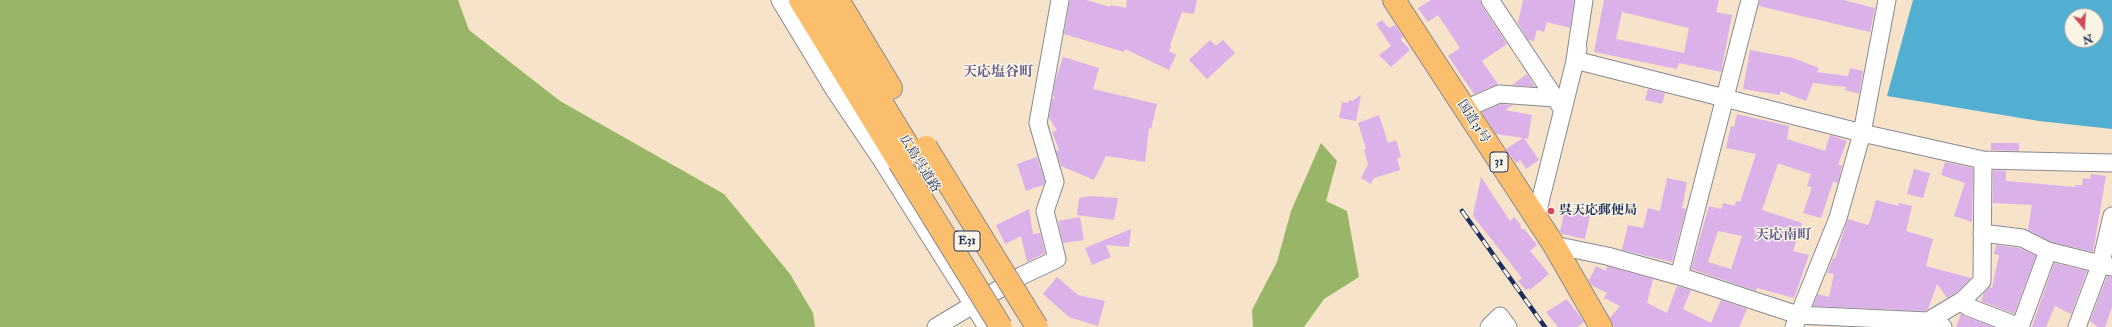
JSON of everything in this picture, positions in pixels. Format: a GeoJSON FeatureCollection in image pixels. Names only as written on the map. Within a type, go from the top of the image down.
{"type":"FeatureCollection","features":[{"type":"Feature","properties":{"kind":"highway"},"geometry":{"type":"LineString","coordinates":[[800,0],[1037,327]]}},
{"type":"Feature","properties":{"kind":"highway","name":"広島呉道路"},"geometry":{"type":"LineString","coordinates":[[819,0],[1020,327]]}},
{"type":"Feature","properties":{"kind":"highway"},"geometry":{"type":"LineString","coordinates":[[838,0],[913,155],[1001,327]]}},
{"type":"Feature","properties":{"kind":"highway","name":"国道31号"},"geometry":{"type":"LineString","coordinates":[[1394,0],[1554,245],[1601,327]]}},
{"type":"Feature","properties":{"kind":"street"},"geometry":{"type":"LineString","coordinates":[[780,0],[835,91],[889,172],[987,327]]}},
{"type":"Feature","properties":{"kind":"street"},"geometry":{"type":"LineString","coordinates":[[936,327],[974,306],[1021,276],[1057,259],[1045,211],[1055,182],[1038,123],[1060,0]]}},
{"type":"Feature","properties":{"kind":"street"},"geometry":{"type":"LineString","coordinates":[[1490,0],[1559,104]]}},
{"type":"Feature","properties":{"kind":"street"},"geometry":{"type":"LineString","coordinates":[[1575,60],[1584,0]]}},
{"type":"Feature","properties":{"kind":"street"},"geometry":{"type":"LineString","coordinates":[[1536,218],[1559,104],[1575,60],[1590,0]]}},
{"type":"Feature","properties":{"kind":"street"},"geometry":{"type":"LineString","coordinates":[[1679,276],[1750,0]]}},
{"type":"Feature","properties":{"kind":"street"},"geometry":{"type":"LineString","coordinates":[[1796,321],[1838,218],[1862,133],[1887,0]]}},
{"type":"Feature","properties":{"kind":"street"},"geometry":{"type":"LineString","coordinates":[[1575,60],[1862,133],[1982,160],[2112,163]]}},
{"type":"Feature","properties":{"kind":"street"},"geometry":{"type":"LineString","coordinates":[[1465,109],[1499,94],[1559,104]]}},
{"type":"Feature","properties":{"kind":"street"},"geometry":{"type":"LineString","coordinates":[[1554,245],[1607,256],[1679,276],[1796,321],[1936,324],[1982,281],[1982,160]]}},
{"type":"Feature","properties":{"kind":"street"},"geometry":{"type":"LineString","coordinates":[[2077,327],[2106,265],[2112,216]]}},
{"type":"Feature","properties":{"kind":"street"},"geometry":{"type":"LineString","coordinates":[[1982,233],[2022,238],[2048,250],[2106,265]]}},
{"type":"Feature","properties":{"kind":"street"},"geometry":{"type":"LineString","coordinates":[[1961,301],[1968,307],[2020,327],[2048,250]]}},
{"type":"Feature","properties":{"kind":"street"},"geometry":{"type":"LineString","coordinates":[[1489,327],[1500,316],[1508,327]]}},
{"type":"Feature","properties":{"kind":"green space"},"geometry":{"type":"Polygon","coordinates":[[[0,0],[458,0],[469,30],[560,101],[724,194],[790,274],[813,313],[815,327],[0,327],[0,0]]]}},
{"type":"Feature","properties":{"kind":"green space"},"geometry":{"type":"Polygon","coordinates":[[[1321,143],[1337,161],[1326,201],[1347,211],[1359,277],[1324,299],[1304,327],[1253,327],[1252,310],[1277,262],[1291,211],[1321,143]]]}},
{"type":"Feature","properties":{"kind":"water"},"geometry":{"type":"Polygon","coordinates":[[[1913,0],[2112,0],[2112,129],[2039,121],[1887,96],[1913,0]]]}},
{"type":"Feature","properties":{"kind":"building"},"geometry":{"type":"Polygon","coordinates":[[[1070,0],[1086,0],[1110,7],[1111,5],[1126,8],[1127,0],[1197,0],[1194,14],[1182,12],[1170,45],[1169,51],[1176,55],[1169,70],[1125,49],[1124,52],[1064,34],[1070,0]]]}},
{"type":"Feature","properties":{"kind":"building"},"geometry":{"type":"Polygon","coordinates":[[[1431,0],[1480,0],[1482,6],[1507,44],[1482,61],[1498,84],[1474,94],[1448,56],[1460,48],[1438,15],[1428,22],[1418,8],[1431,0]]]}},
{"type":"Feature","properties":{"kind":"building"},"geometry":{"type":"Polygon","coordinates":[[[1523,0],[1574,0],[1570,28],[1547,22],[1544,32],[1537,30],[1534,41],[1528,40],[1518,23],[1523,0]]]}},
{"type":"Feature","properties":{"kind":"building"},"geometry":{"type":"Polygon","coordinates":[[[1604,0],[1719,0],[1716,12],[1732,15],[1721,72],[1679,63],[1677,69],[1594,52],[1604,0]],[[1622,12],[1616,39],[1684,53],[1689,28],[1622,12]]]}},
{"type":"Feature","properties":{"kind":"building"},"geometry":{"type":"Polygon","coordinates":[[[1760,0],[1843,0],[1875,8],[1870,32],[1759,6],[1760,0]]]}},
{"type":"Feature","properties":{"kind":"building"},"geometry":{"type":"Polygon","coordinates":[[[1382,20],[1389,28],[1395,25],[1403,37],[1400,39],[1410,50],[1391,67],[1379,55],[1391,46],[1376,24],[1382,20]]]}},
{"type":"Feature","properties":{"kind":"building"},"geometry":{"type":"Polygon","coordinates":[[[1210,40],[1216,46],[1223,40],[1235,53],[1207,79],[1189,60],[1210,40]]]}},
{"type":"Feature","properties":{"kind":"building"},"geometry":{"type":"Polygon","coordinates":[[[1750,50],[1793,58],[1819,68],[1817,72],[1848,76],[1850,68],[1863,71],[1859,94],[1845,90],[1846,87],[1813,83],[1806,101],[1780,91],[1780,95],[1743,89],[1750,50]]]}},
{"type":"Feature","properties":{"kind":"building"},"geometry":{"type":"Polygon","coordinates":[[[1063,57],[1099,68],[1093,89],[1157,104],[1151,129],[1149,128],[1145,162],[1106,156],[1094,180],[1061,166],[1056,151],[1059,150],[1052,132],[1057,130],[1049,118],[1052,99],[1055,98],[1053,96],[1055,82],[1063,57]]]}},
{"type":"Feature","properties":{"kind":"building"},"geometry":{"type":"Polygon","coordinates":[[[1527,74],[1535,87],[1512,85],[1527,74]]]}},
{"type":"Feature","properties":{"kind":"building"},"geometry":{"type":"Polygon","coordinates":[[[1648,89],[1665,93],[1662,104],[1645,100],[1648,89]]]}},
{"type":"Feature","properties":{"kind":"building"},"geometry":{"type":"Polygon","coordinates":[[[1361,95],[1356,121],[1339,118],[1342,102],[1348,103],[1349,100],[1352,101],[1361,95]]]}},
{"type":"Feature","properties":{"kind":"building"},"geometry":{"type":"Polygon","coordinates":[[[1501,104],[1513,105],[1505,110],[1532,115],[1528,139],[1524,138],[1539,160],[1526,169],[1520,160],[1516,163],[1506,149],[1523,138],[1496,134],[1482,112],[1501,104]]]}},
{"type":"Feature","properties":{"kind":"building"},"geometry":{"type":"Polygon","coordinates":[[[1737,114],[1789,126],[1787,139],[1825,151],[1830,135],[1847,141],[1838,164],[1842,166],[1838,183],[1833,182],[1821,218],[1803,213],[1812,187],[1807,186],[1811,174],[1780,164],[1778,164],[1762,210],[1802,223],[1793,251],[1809,255],[1794,298],[1757,288],[1756,291],[1691,269],[1709,206],[1721,209],[1723,203],[1735,206],[1736,201],[1740,202],[1756,154],[1726,148],[1731,126],[1734,127],[1737,114]],[[1718,231],[1708,262],[1731,269],[1742,236],[1718,231]]]}},
{"type":"Feature","properties":{"kind":"building"},"geometry":{"type":"Polygon","coordinates":[[[1379,115],[1388,143],[1396,140],[1401,157],[1397,159],[1400,170],[1374,178],[1371,184],[1361,178],[1368,164],[1364,150],[1366,149],[1358,123],[1379,115]]]}},
{"type":"Feature","properties":{"kind":"building"},"geometry":{"type":"Polygon","coordinates":[[[1991,143],[2019,143],[2019,151],[1991,150],[1991,143]]]}},
{"type":"Feature","properties":{"kind":"building"},"geometry":{"type":"Polygon","coordinates":[[[1037,157],[1045,182],[1043,185],[1026,191],[1017,164],[1037,157]]]}},
{"type":"Feature","properties":{"kind":"building"},"geometry":{"type":"Polygon","coordinates":[[[1945,162],[1973,168],[1972,222],[1954,216],[1965,183],[1941,175],[1945,162]]]}},
{"type":"Feature","properties":{"kind":"building"},"geometry":{"type":"Polygon","coordinates":[[[1914,169],[1930,173],[1923,198],[1907,194],[1914,169]]]}},
{"type":"Feature","properties":{"kind":"building"},"geometry":{"type":"Polygon","coordinates":[[[1993,170],[2006,171],[2006,181],[2075,187],[2076,185],[2082,185],[2083,178],[2090,179],[2091,174],[2106,176],[2093,252],[2051,242],[2028,230],[2032,205],[1993,203],[1993,170]]]}},
{"type":"Feature","properties":{"kind":"building"},"geometry":{"type":"Polygon","coordinates":[[[1481,177],[1510,221],[1514,217],[1521,225],[1520,228],[1525,230],[1537,245],[1530,251],[1549,274],[1530,290],[1529,288],[1526,290],[1518,281],[1522,278],[1473,216],[1481,177]]]}},
{"type":"Feature","properties":{"kind":"building"},"geometry":{"type":"Polygon","coordinates":[[[1667,178],[1687,182],[1682,208],[1686,209],[1672,262],[1622,250],[1628,225],[1643,228],[1648,208],[1660,211],[1667,178]]]}},
{"type":"Feature","properties":{"kind":"building"},"geometry":{"type":"Polygon","coordinates":[[[1089,196],[1118,198],[1114,220],[1077,215],[1079,198],[1089,196]]]}},
{"type":"Feature","properties":{"kind":"building"},"geometry":{"type":"Polygon","coordinates":[[[1876,200],[1898,206],[1899,203],[1912,206],[1906,231],[1933,239],[1926,266],[1971,278],[1957,292],[1947,298],[1937,284],[1928,309],[1925,311],[1813,306],[1818,294],[1829,297],[1834,274],[1827,273],[1833,258],[1835,258],[1848,219],[1867,225],[1869,224],[1876,200]]]}},
{"type":"Feature","properties":{"kind":"building"},"geometry":{"type":"Polygon","coordinates":[[[1029,209],[1033,234],[1040,233],[1045,253],[1027,262],[1021,236],[1005,244],[996,225],[1029,209]]]}},
{"type":"Feature","properties":{"kind":"building"},"geometry":{"type":"Polygon","coordinates":[[[1565,209],[1590,215],[1585,239],[1562,234],[1560,231],[1565,209]]]}},
{"type":"Feature","properties":{"kind":"building"},"geometry":{"type":"Polygon","coordinates":[[[1080,217],[1084,240],[1063,243],[1058,221],[1080,217]]]}},
{"type":"Feature","properties":{"kind":"building"},"geometry":{"type":"Polygon","coordinates":[[[1131,229],[1129,247],[1106,245],[1111,257],[1092,265],[1085,248],[1131,229]]]}},
{"type":"Feature","properties":{"kind":"building"},"geometry":{"type":"Polygon","coordinates":[[[1996,245],[2019,248],[2036,256],[2014,314],[1981,301],[1984,293],[1990,287],[1992,288],[1999,255],[1994,254],[1996,245]]]}},
{"type":"Feature","properties":{"kind":"building"},"geometry":{"type":"Polygon","coordinates":[[[2054,263],[2087,271],[2071,314],[2055,306],[2046,327],[2032,327],[2054,263]]]}},
{"type":"Feature","properties":{"kind":"building"},"geometry":{"type":"Polygon","coordinates":[[[1596,266],[1606,271],[1607,266],[1653,279],[1647,303],[1667,313],[1677,286],[1691,290],[1683,309],[1711,323],[1721,300],[1747,309],[1739,327],[1614,327],[1610,318],[1620,306],[1604,298],[1607,293],[1591,285],[1589,280],[1596,266]]]}},
{"type":"Feature","properties":{"kind":"building"},"geometry":{"type":"Polygon","coordinates":[[[2107,276],[2112,277],[2112,307],[2105,327],[2098,327],[2090,321],[2107,276]]]}},
{"type":"Feature","properties":{"kind":"building"},"geometry":{"type":"Polygon","coordinates":[[[1057,277],[1078,295],[1105,301],[1098,326],[1069,317],[1043,294],[1057,277]]]}},
{"type":"Feature","properties":{"kind":"building"},"geometry":{"type":"Polygon","coordinates":[[[1567,299],[1584,322],[1577,327],[1558,327],[1546,312],[1567,299]]]}},
{"type":"Feature","properties":{"kind":"building"},"geometry":{"type":"Polygon","coordinates":[[[1961,314],[1964,316],[1992,327],[1956,327],[1961,314]]]}},
{"type":"Feature","properties":{"kind":"railway"},"geometry":{"type":"LineString","coordinates":[[1462,211],[1545,327]]}},
{"type":"Feature","properties":{"kind":"place","name":"呉天応郵便局"},"geometry":{"type":"Point","coordinates":[1551,211]}},
{"type":"Feature","properties":{"kind":"district","name":"天応塩谷町"},"geometry":{"type":"Point","coordinates":[998,73]}},
{"type":"Feature","properties":{"kind":"district","name":"天応南町"},"geometry":{"type":"Point","coordinates":[1783,236]}}]}
